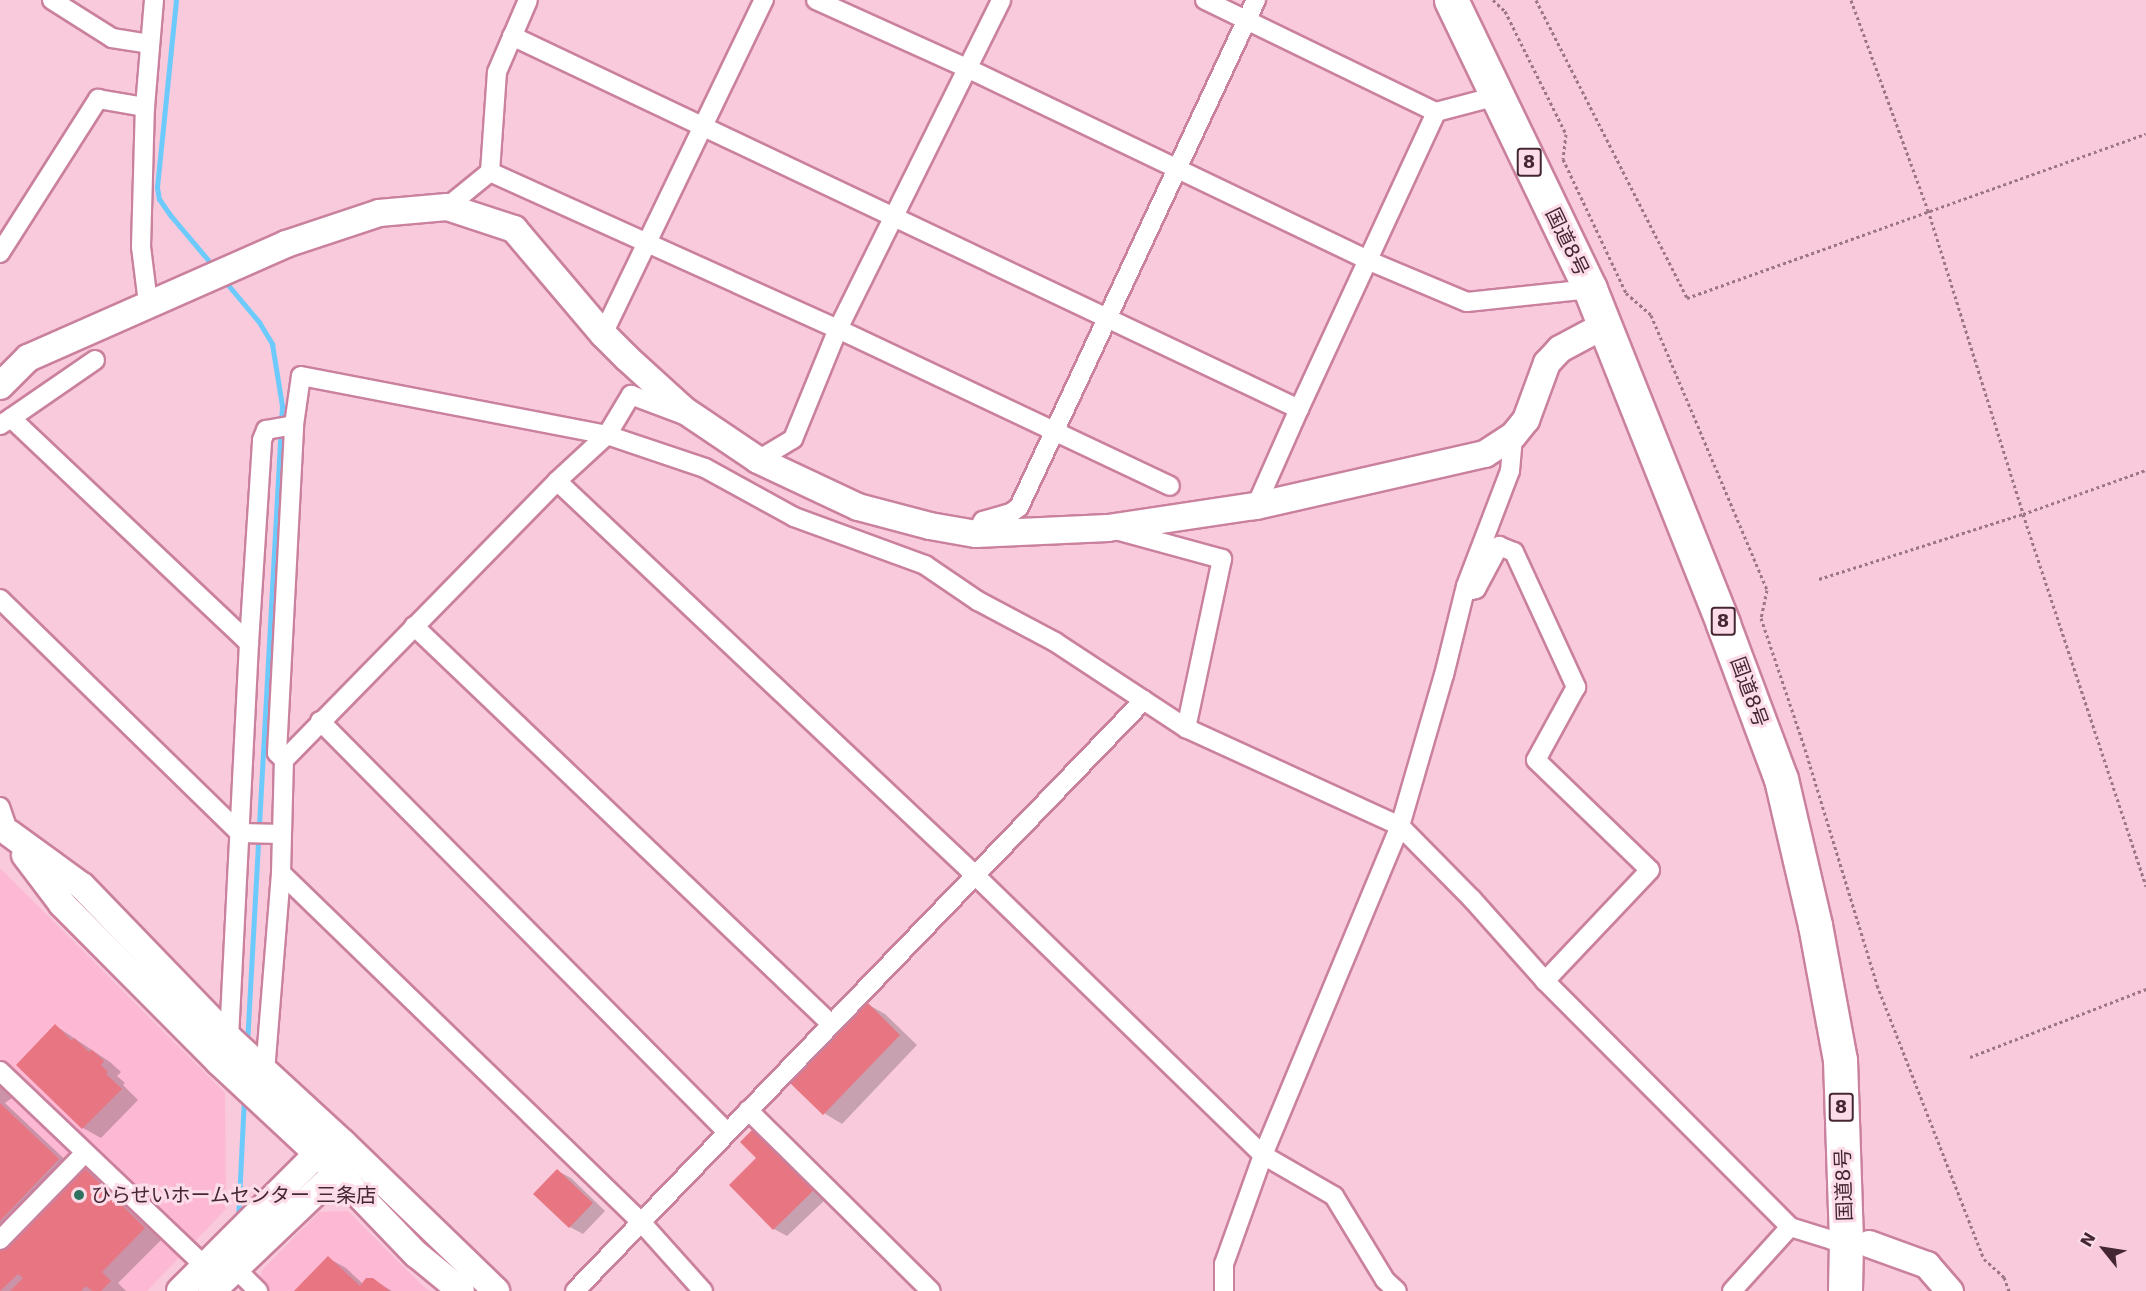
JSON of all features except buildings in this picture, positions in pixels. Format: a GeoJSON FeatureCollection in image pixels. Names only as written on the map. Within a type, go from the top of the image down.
{"type":"FeatureCollection","features":[{"type":"Feature","properties":{"kind":"highway","name":"国道8号"},"geometry":{"type":"LineString","coordinates":[[1451,0],[1590,289],[1724,624],[1781,779],[1815,926],[1839,1060],[1858,1243],[1845,1291]]}},
{"type":"Feature","properties":{"kind":"street"},"geometry":{"type":"LineString","coordinates":[[52,0],[112,38],[148,44]]}},
{"type":"Feature","properties":{"kind":"street"},"geometry":{"type":"LineString","coordinates":[[148,303],[141,247],[148,44],[154,0]]}},
{"type":"Feature","properties":{"kind":"street"},"geometry":{"type":"LineString","coordinates":[[447,207],[490,172],[497,72],[528,0]]}},
{"type":"Feature","properties":{"kind":"street"},"geometry":{"type":"LineString","coordinates":[[603,334],[649,243],[764,0]]}},
{"type":"Feature","properties":{"kind":"street"},"geometry":{"type":"LineString","coordinates":[[816,0],[969,69],[1367,260],[1467,302],[1590,289]]}},
{"type":"Feature","properties":{"kind":"street"},"geometry":{"type":"LineString","coordinates":[[758,460],[793,439],[837,328],[969,69],[1001,0]]}},
{"type":"Feature","properties":{"kind":"street"},"geometry":{"type":"LineString","coordinates":[[1205,0],[1436,112],[1497,96]]}},
{"type":"Feature","properties":{"kind":"street"},"geometry":{"type":"LineString","coordinates":[[976,534],[983,521],[1011,513],[1019,507],[1256,0]]}},
{"type":"Feature","properties":{"kind":"street"},"geometry":{"type":"LineString","coordinates":[[512,36],[1107,315],[1299,409]]}},
{"type":"Feature","properties":{"kind":"street"},"geometry":{"type":"LineString","coordinates":[[0,253],[98,99],[145,106]]}},
{"type":"Feature","properties":{"kind":"street"},"geometry":{"type":"LineString","coordinates":[[1256,506],[1436,112]]}},
{"type":"Feature","properties":{"kind":"street"},"geometry":{"type":"LineString","coordinates":[[490,172],[837,328],[1170,486]]}},
{"type":"Feature","properties":{"kind":"street"},"geometry":{"type":"LineString","coordinates":[[0,386],[28,358],[148,303],[286,244],[379,213],[447,207],[514,229],[603,334],[684,410],[758,460],[858,507],[930,526],[976,534],[1108,528],[1256,506],[1485,454],[1513,436],[1526,420],[1547,363],[1560,349],[1605,325]]}},
{"type":"Feature","properties":{"kind":"street"},"geometry":{"type":"LineString","coordinates":[[94,360],[5,421],[249,643]]}},
{"type":"Feature","properties":{"kind":"street"},"geometry":{"type":"LineString","coordinates":[[284,760],[277,753],[286,426],[301,376],[607,435],[705,468],[794,517],[925,565],[978,601],[1055,642],[1186,728],[1400,826],[1472,899],[1545,981],[1790,1227],[1858,1243],[1927,1265],[1950,1291]]}},
{"type":"Feature","properties":{"kind":"street"},"geometry":{"type":"LineString","coordinates":[[265,1072],[281,873],[276,834],[284,760],[557,481],[607,435],[631,395],[700,420]]}},
{"type":"Feature","properties":{"kind":"street"},"geometry":{"type":"LineString","coordinates":[[229,1038],[243,833],[249,643],[262,440],[266,430],[286,426]]}},
{"type":"Feature","properties":{"kind":"street"},"geometry":{"type":"LineString","coordinates":[[1224,1291],[1224,1264],[1263,1155],[1400,826],[1444,675],[1465,592],[1510,471],[1513,436]]}},
{"type":"Feature","properties":{"kind":"street"},"geometry":{"type":"LineString","coordinates":[[557,481],[976,876],[1263,1155],[1334,1196],[1385,1280],[1397,1291]]}},
{"type":"Feature","properties":{"kind":"street"},"geometry":{"type":"LineString","coordinates":[[1108,528],[1222,559],[1186,728]]}},
{"type":"Feature","properties":{"kind":"street"},"geometry":{"type":"LineString","coordinates":[[1465,592],[1476,589],[1499,546],[1514,552],[1576,687],[1536,760],[1650,870],[1545,981]]}},
{"type":"Feature","properties":{"kind":"street"},"geometry":{"type":"LineString","coordinates":[[0,599],[243,833],[276,834]]}},
{"type":"Feature","properties":{"kind":"street"},"geometry":{"type":"LineString","coordinates":[[414,626],[830,1023]]}},
{"type":"Feature","properties":{"kind":"street"},"geometry":{"type":"LineString","coordinates":[[575,1291],[726,1131],[976,876],[1144,700]]}},
{"type":"Feature","properties":{"kind":"street"},"geometry":{"type":"LineString","coordinates":[[320,721],[726,1131]]}},
{"type":"Feature","properties":{"kind":"street"},"geometry":{"type":"LineString","coordinates":[[0,807],[2,833],[62,904],[219,1062],[337,1172],[416,1254],[461,1291]]}},
{"type":"Feature","properties":{"kind":"street"},"geometry":{"type":"LineString","coordinates":[[2,833],[81,886],[229,1038],[343,1143],[496,1291]]}},
{"type":"Feature","properties":{"kind":"street"},"geometry":{"type":"LineString","coordinates":[[281,873],[641,1222],[703,1291]]}},
{"type":"Feature","properties":{"kind":"street"},"geometry":{"type":"LineString","coordinates":[[0,1071],[84,1154],[226,1271],[258,1291]]}},
{"type":"Feature","properties":{"kind":"street"},"geometry":{"type":"LineString","coordinates":[[748,1110],[931,1291]]}},
{"type":"Feature","properties":{"kind":"street"},"geometry":{"type":"LineString","coordinates":[[226,1271],[248,1224],[317,1154],[343,1143]]}},
{"type":"Feature","properties":{"kind":"street"},"geometry":{"type":"LineString","coordinates":[[180,1291],[226,1271],[337,1172],[343,1143]]}},
{"type":"Feature","properties":{"kind":"street"},"geometry":{"type":"LineString","coordinates":[[0,1240],[84,1154]]}},
{"type":"Feature","properties":{"kind":"street"},"geometry":{"type":"LineString","coordinates":[[1732,1291],[1790,1227]]}},
{"type":"Feature","properties":{"kind":"path"},"geometry":{"type":"LineString","coordinates":[[1493,0],[1505,11],[1566,134],[1563,159],[1626,293],[1651,315],[1767,590],[1761,618],[1805,749],[1876,985],[1984,1259],[2004,1276],[2008,1291]]}},
{"type":"Feature","properties":{"kind":"path"},"geometry":{"type":"LineString","coordinates":[[1536,0],[1687,298],[2146,134]]}},
{"type":"Feature","properties":{"kind":"path"},"geometry":{"type":"LineString","coordinates":[[1851,0],[1928,210],[2023,514],[2146,886]]}},
{"type":"Feature","properties":{"kind":"path"},"geometry":{"type":"LineString","coordinates":[[1819,579],[2023,514],[2146,470]]}},
{"type":"Feature","properties":{"kind":"path"},"geometry":{"type":"LineString","coordinates":[[1970,1057],[2146,989]]}},
{"type":"Feature","properties":{"kind":"shaded area"},"geometry":{"type":"Polygon","coordinates":[[[0,868],[225,1093],[226,1209],[147,1291],[0,1291],[0,868]]]}},
{"type":"Feature","properties":{"kind":"shaded area"},"geometry":{"type":"Polygon","coordinates":[[[348,1211],[430,1291],[269,1291],[259,1281],[262,1270],[319,1212],[348,1211]]]}},
{"type":"Feature","properties":{"kind":"waterway"},"geometry":{"type":"LineString","coordinates":[[176,0],[157,187],[159,199],[171,216],[214,267]]}},
{"type":"Feature","properties":{"kind":"waterway"},"geometry":{"type":"LineString","coordinates":[[223,279],[259,322],[272,344],[282,406],[247,1044]]}},
{"type":"Feature","properties":{"kind":"waterway"},"geometry":{"type":"LineString","coordinates":[[238,1220],[244,1098]]}},
{"type":"Feature","properties":{"kind":"place","name":"ひらせいホームセンター 三条店"},"geometry":{"type":"Point","coordinates":[79,1195]}}]}
